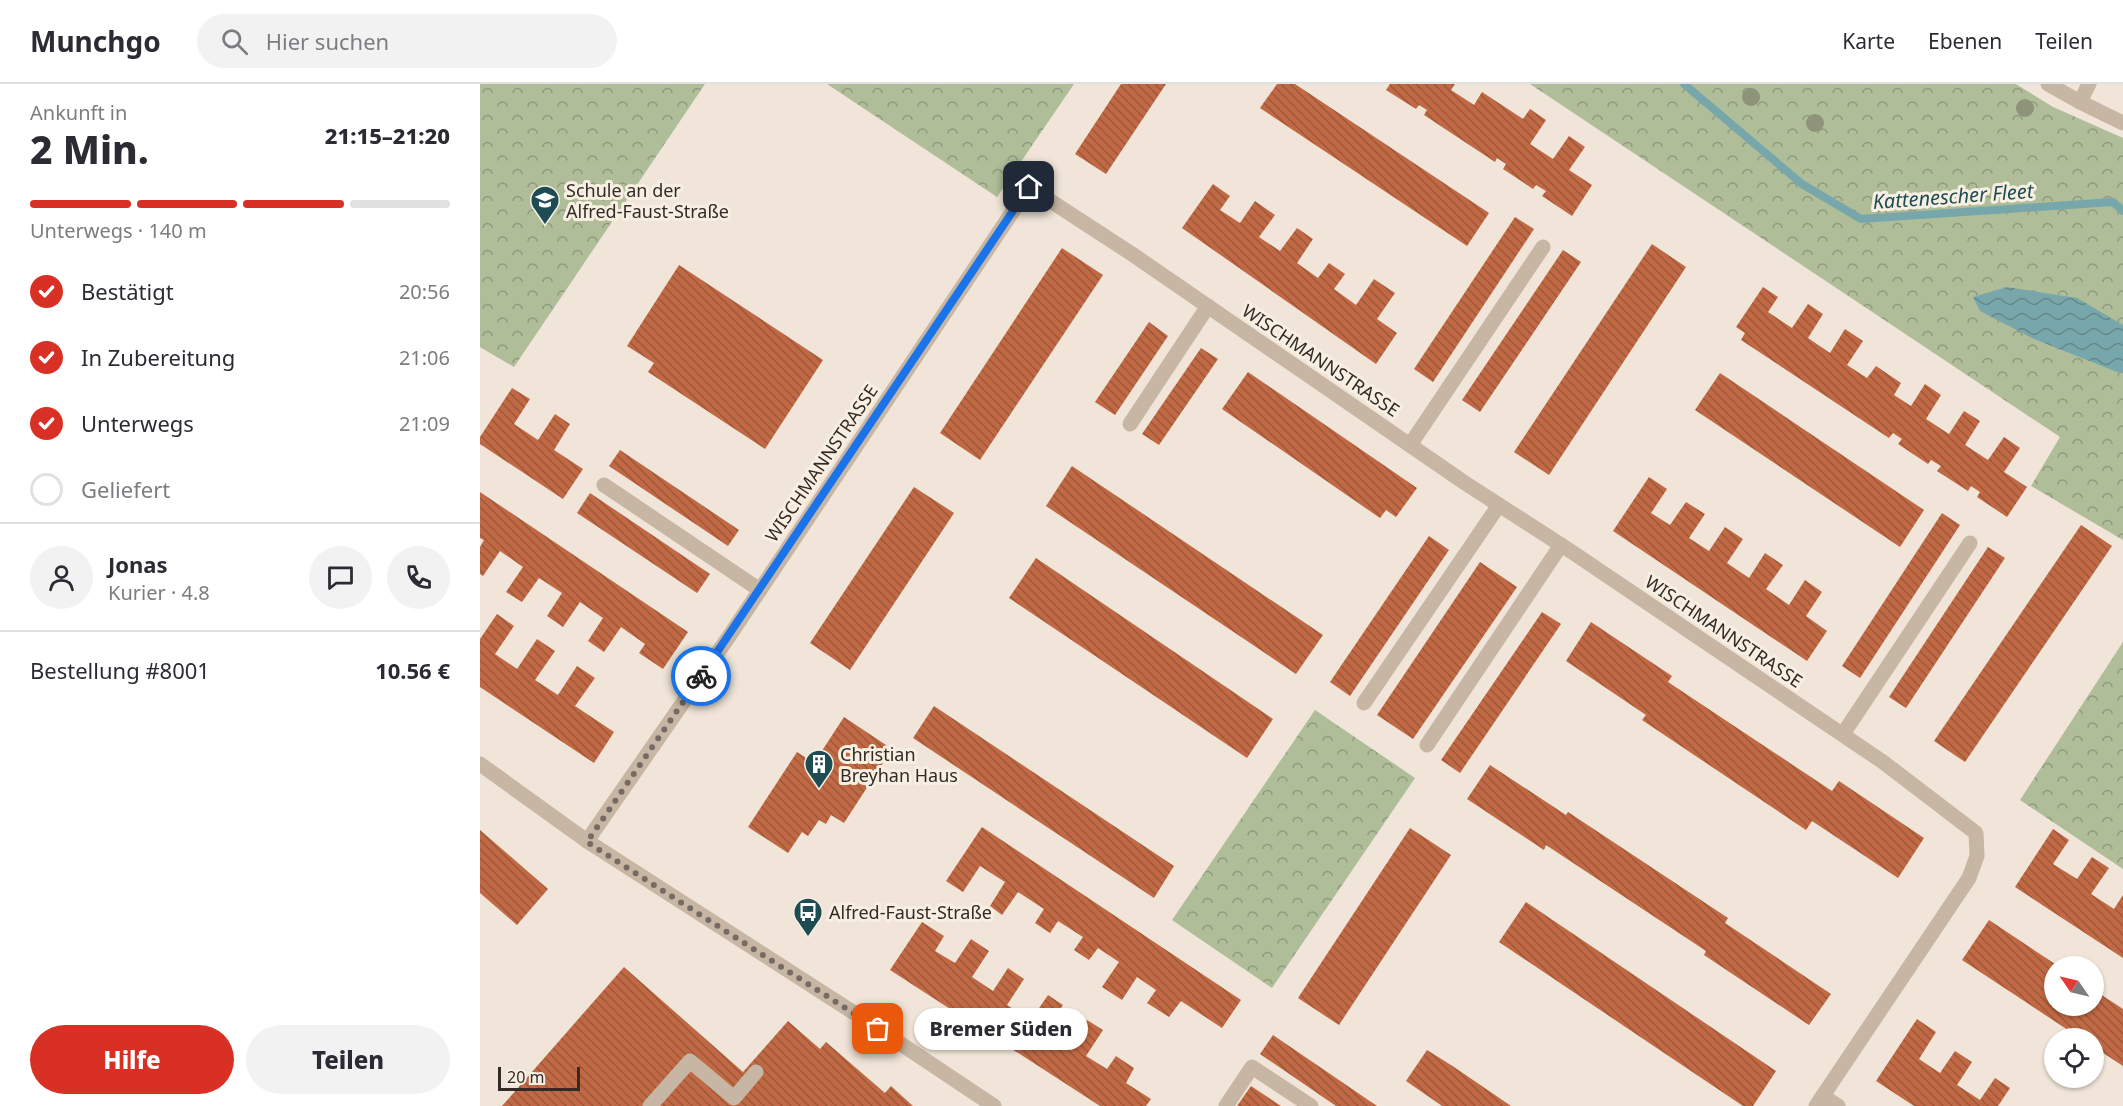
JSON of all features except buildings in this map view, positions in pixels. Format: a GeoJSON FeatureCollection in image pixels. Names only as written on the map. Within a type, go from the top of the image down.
{"type":"FeatureCollection","features":[{"type":"Feature","properties":{"kind":"street"},"geometry":{"type":"LineString","coordinates":[[2048,84],[2123,123]]}},
{"type":"Feature","properties":{"kind":"street"},"geometry":{"type":"LineString","coordinates":[[2080,102],[2089,84]]}},
{"type":"Feature","properties":{"kind":"street","name":"WISCHMANNSTRASSE"},"geometry":{"type":"LineString","coordinates":[[587,842],[760,590],[1029,187],[1843,734],[1976,833],[1977,856],[1969,878],[1820,1101]]}},
{"type":"Feature","properties":{"kind":"street"},"geometry":{"type":"LineString","coordinates":[[1410,445],[1543,247]]}},
{"type":"Feature","properties":{"kind":"street"},"geometry":{"type":"LineString","coordinates":[[1130,424],[1208,306]]}},
{"type":"Feature","properties":{"kind":"street"},"geometry":{"type":"LineString","coordinates":[[604,485],[760,590]]}},
{"type":"Feature","properties":{"kind":"street"},"geometry":{"type":"LineString","coordinates":[[1364,703],[1499,505]]}},
{"type":"Feature","properties":{"kind":"street"},"geometry":{"type":"LineString","coordinates":[[1843,734],[1970,543]]}},
{"type":"Feature","properties":{"kind":"street"},"geometry":{"type":"LineString","coordinates":[[1427,745],[1561,545]]}},
{"type":"Feature","properties":{"kind":"street"},"geometry":{"type":"LineString","coordinates":[[480,764],[587,842],[859,1016],[994,1106]]}},
{"type":"Feature","properties":{"kind":"street"},"geometry":{"type":"LineString","coordinates":[[650,1106],[690,1061],[734,1098],[756,1072]]}},
{"type":"Feature","properties":{"kind":"street"},"geometry":{"type":"LineString","coordinates":[[1226,1106],[1252,1066],[1311,1106]]}},
{"type":"Feature","properties":{"kind":"street"},"geometry":{"type":"LineString","coordinates":[[1820,1101],[1838,1106]]}},
{"type":"Feature","properties":{"kind":"green space","name":"Schule an der Alfred-Faust-Straße"},"geometry":{"type":"Polygon","coordinates":[[[480,84],[705,84],[514,367],[480,347],[480,84]]]}},
{"type":"Feature","properties":{"kind":"green space"},"geometry":{"type":"Polygon","coordinates":[[[827,84],[1074,84],[997,197],[827,84]]]}},
{"type":"Feature","properties":{"kind":"green space"},"geometry":{"type":"Polygon","coordinates":[[[1530,84],[2016,84],[2053,107],[2123,138],[2123,540],[2031,486],[2060,437],[1530,84]]]}},
{"type":"Feature","properties":{"kind":"green space"},"geometry":{"type":"Polygon","coordinates":[[[2123,642],[2123,869],[2020,800],[2123,642]]]}},
{"type":"Feature","properties":{"kind":"green space"},"geometry":{"type":"Polygon","coordinates":[[[1315,710],[1415,778],[1272,988],[1172,920],[1315,710]]]}},
{"type":"Feature","properties":{"kind":"water"},"geometry":{"type":"Polygon","coordinates":[[[2007,287],[2077,298],[2123,325],[2123,373],[2034,339],[1980,311],[1973,297],[2007,287]]]}},
{"type":"Feature","properties":{"kind":"waterway","name":"Kattenescher Fleet"},"geometry":{"type":"LineString","coordinates":[[1684,84],[1802,184],[1861,219],[2113,202],[2123,211]]}},
{"type":"Feature","properties":{"kind":"way so far"},"geometry":{"type":"LineString","coordinates":[[701,676],[587,842],[878,1029]]}},
{"type":"Feature","properties":{"kind":"place","name":"Schule an der Alfred-Faust-Straße"},"geometry":{"type":"Point","coordinates":[545,226]}},
{"type":"Feature","properties":{"kind":"place","name":"Christian Breyhan Haus"},"geometry":{"type":"Point","coordinates":[819,790]}},
{"type":"Feature","properties":{"kind":"place","name":"Alfred-Faust-Straße"},"geometry":{"type":"Point","coordinates":[808,938]}},
{"type":"Feature","properties":{"kind":"place","name":"Bremer Süden"},"geometry":{"type":"Point","coordinates":[878,1029]}},
{"type":"Feature","properties":{"kind":"route"},"geometry":{"type":"LineString","coordinates":[[701,676],[1029,187]]}}]}
